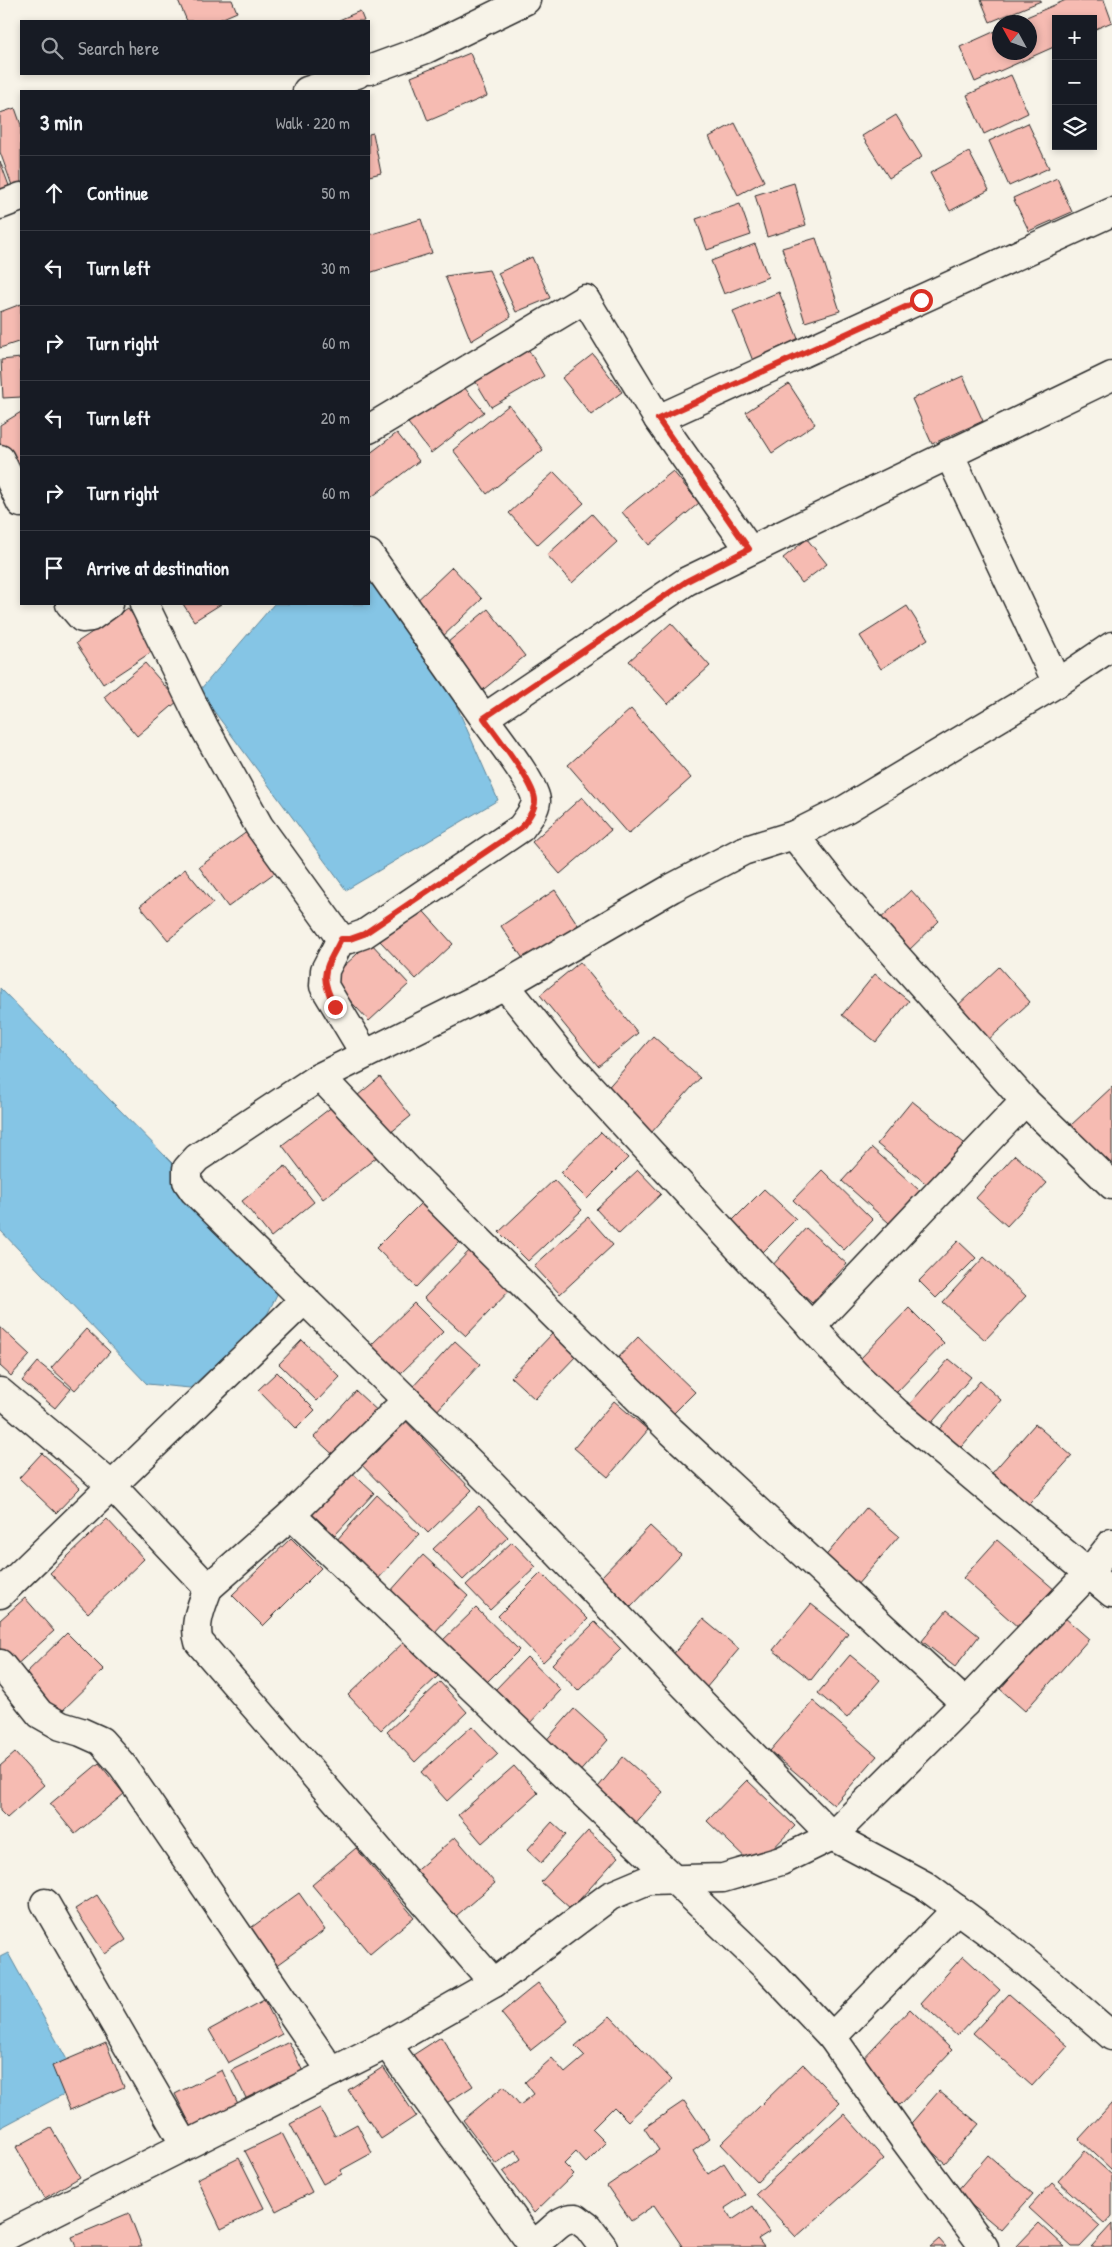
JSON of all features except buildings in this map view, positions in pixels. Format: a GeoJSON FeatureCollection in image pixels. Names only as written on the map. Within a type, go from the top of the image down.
{"type":"FeatureCollection","features":[{"type":"Feature","properties":{"kind":"street"},"geometry":{"type":"LineString","coordinates":[[370,70],[426,49],[526,0]]}},
{"type":"Feature","properties":{"kind":"street"},"geometry":{"type":"LineString","coordinates":[[310,90],[354,75]]}},
{"type":"Feature","properties":{"kind":"street"},"geometry":{"type":"LineString","coordinates":[[0,205],[20,197]]}},
{"type":"Feature","properties":{"kind":"street"},"geometry":{"type":"LineString","coordinates":[[658,419],[1112,212]]}},
{"type":"Feature","properties":{"kind":"street"},"geometry":{"type":"LineString","coordinates":[[370,427],[585,299],[658,419],[749,549]]}},
{"type":"Feature","properties":{"kind":"street"},"geometry":{"type":"LineString","coordinates":[[484,718],[687,581],[749,549],[1112,376]]}},
{"type":"Feature","properties":{"kind":"street"},"geometry":{"type":"LineString","coordinates":[[949,454],[1057,683]]}},
{"type":"Feature","properties":{"kind":"street"},"geometry":{"type":"LineString","coordinates":[[0,459],[20,501]]}},
{"type":"Feature","properties":{"kind":"street"},"geometry":{"type":"LineString","coordinates":[[341,939],[350,939],[364,934],[521,828],[530,817],[536,801],[531,785],[370,555]]}},
{"type":"Feature","properties":{"kind":"street"},"geometry":{"type":"LineString","coordinates":[[71,605],[82,618],[91,617],[108,605]]}},
{"type":"Feature","properties":{"kind":"street"},"geometry":{"type":"LineString","coordinates":[[144,605],[204,727],[259,826],[341,939]]}},
{"type":"Feature","properties":{"kind":"street"},"geometry":{"type":"LineString","coordinates":[[1112,646],[1057,683],[846,809],[794,835],[743,851],[505,985],[321,1077],[197,1158],[187,1169],[187,1181],[194,1191],[492,1484],[682,1683],[832,1836],[924,1885],[1008,1946],[1112,2036]]}},
{"type":"Feature","properties":{"kind":"street"},"geometry":{"type":"LineString","coordinates":[[794,835],[836,888],[1025,1101],[1112,1186]]}},
{"type":"Feature","properties":{"kind":"street"},"geometry":{"type":"LineString","coordinates":[[341,939],[325,970],[324,986],[365,1054]]}},
{"type":"Feature","properties":{"kind":"street"},"geometry":{"type":"LineString","coordinates":[[505,985],[566,1060],[855,1374],[897,1413],[1112,1593]]}},
{"type":"Feature","properties":{"kind":"street"},"geometry":{"type":"LineString","coordinates":[[321,1077],[420,1182],[671,1431],[965,1703]]}},
{"type":"Feature","properties":{"kind":"street"},"geometry":{"type":"LineString","coordinates":[[811,1327],[1025,1101]]}},
{"type":"Feature","properties":{"kind":"street"},"geometry":{"type":"LineString","coordinates":[[0,1594],[305,1299]]}},
{"type":"Feature","properties":{"kind":"street"},"geometry":{"type":"LineString","coordinates":[[0,1392],[112,1486],[208,1588]]}},
{"type":"Feature","properties":{"kind":"street"},"geometry":{"type":"LineString","coordinates":[[407,1400],[290,1515],[208,1588],[196,1622],[195,1631],[199,1642],[494,1983]]}},
{"type":"Feature","properties":{"kind":"street"},"geometry":{"type":"LineString","coordinates":[[290,1515],[767,1968],[832,2038],[984,2247]]}},
{"type":"Feature","properties":{"kind":"street"},"geometry":{"type":"LineString","coordinates":[[0,2239],[387,2044],[494,1983],[610,1896],[648,1880],[723,1878],[782,1861],[832,1836],[965,1703],[1088,1574],[1112,1543]]}},
{"type":"Feature","properties":{"kind":"street"},"geometry":{"type":"LineString","coordinates":[[0,1664],[40,1714],[61,1726],[101,1741],[123,1766],[332,2072]]}},
{"type":"Feature","properties":{"kind":"street"},"geometry":{"type":"LineString","coordinates":[[45,1903],[185,2145]]}},
{"type":"Feature","properties":{"kind":"street"},"geometry":{"type":"LineString","coordinates":[[832,2038],[957,1909]]}},
{"type":"Feature","properties":{"kind":"street"},"geometry":{"type":"LineString","coordinates":[[387,2044],[528,2238],[535,2242],[562,2220],[576,2218],[588,2227],[603,2247]]}},
{"type":"Feature","properties":{"kind":"water"},"geometry":{"type":"Polygon","coordinates":[[[370,569],[411,602],[498,800],[346,890],[199,691],[273,605],[370,605],[370,569]]]}},
{"type":"Feature","properties":{"kind":"water"},"geometry":{"type":"Polygon","coordinates":[[[0,988],[285,1278],[265,1319],[190,1388],[147,1384],[0,1230],[0,988]]]}},
{"type":"Feature","properties":{"kind":"water"},"geometry":{"type":"Polygon","coordinates":[[[8,1953],[81,2085],[0,2128],[0,1957],[8,1953]]]}},
{"type":"Feature","properties":{"kind":"route"},"geometry":{"type":"LineString","coordinates":[[335,1007],[324,986],[325,970],[341,939],[350,939],[364,934],[521,828],[530,817],[536,801],[531,785],[484,718],[687,581],[749,549],[658,419],[921,300]]}}]}
